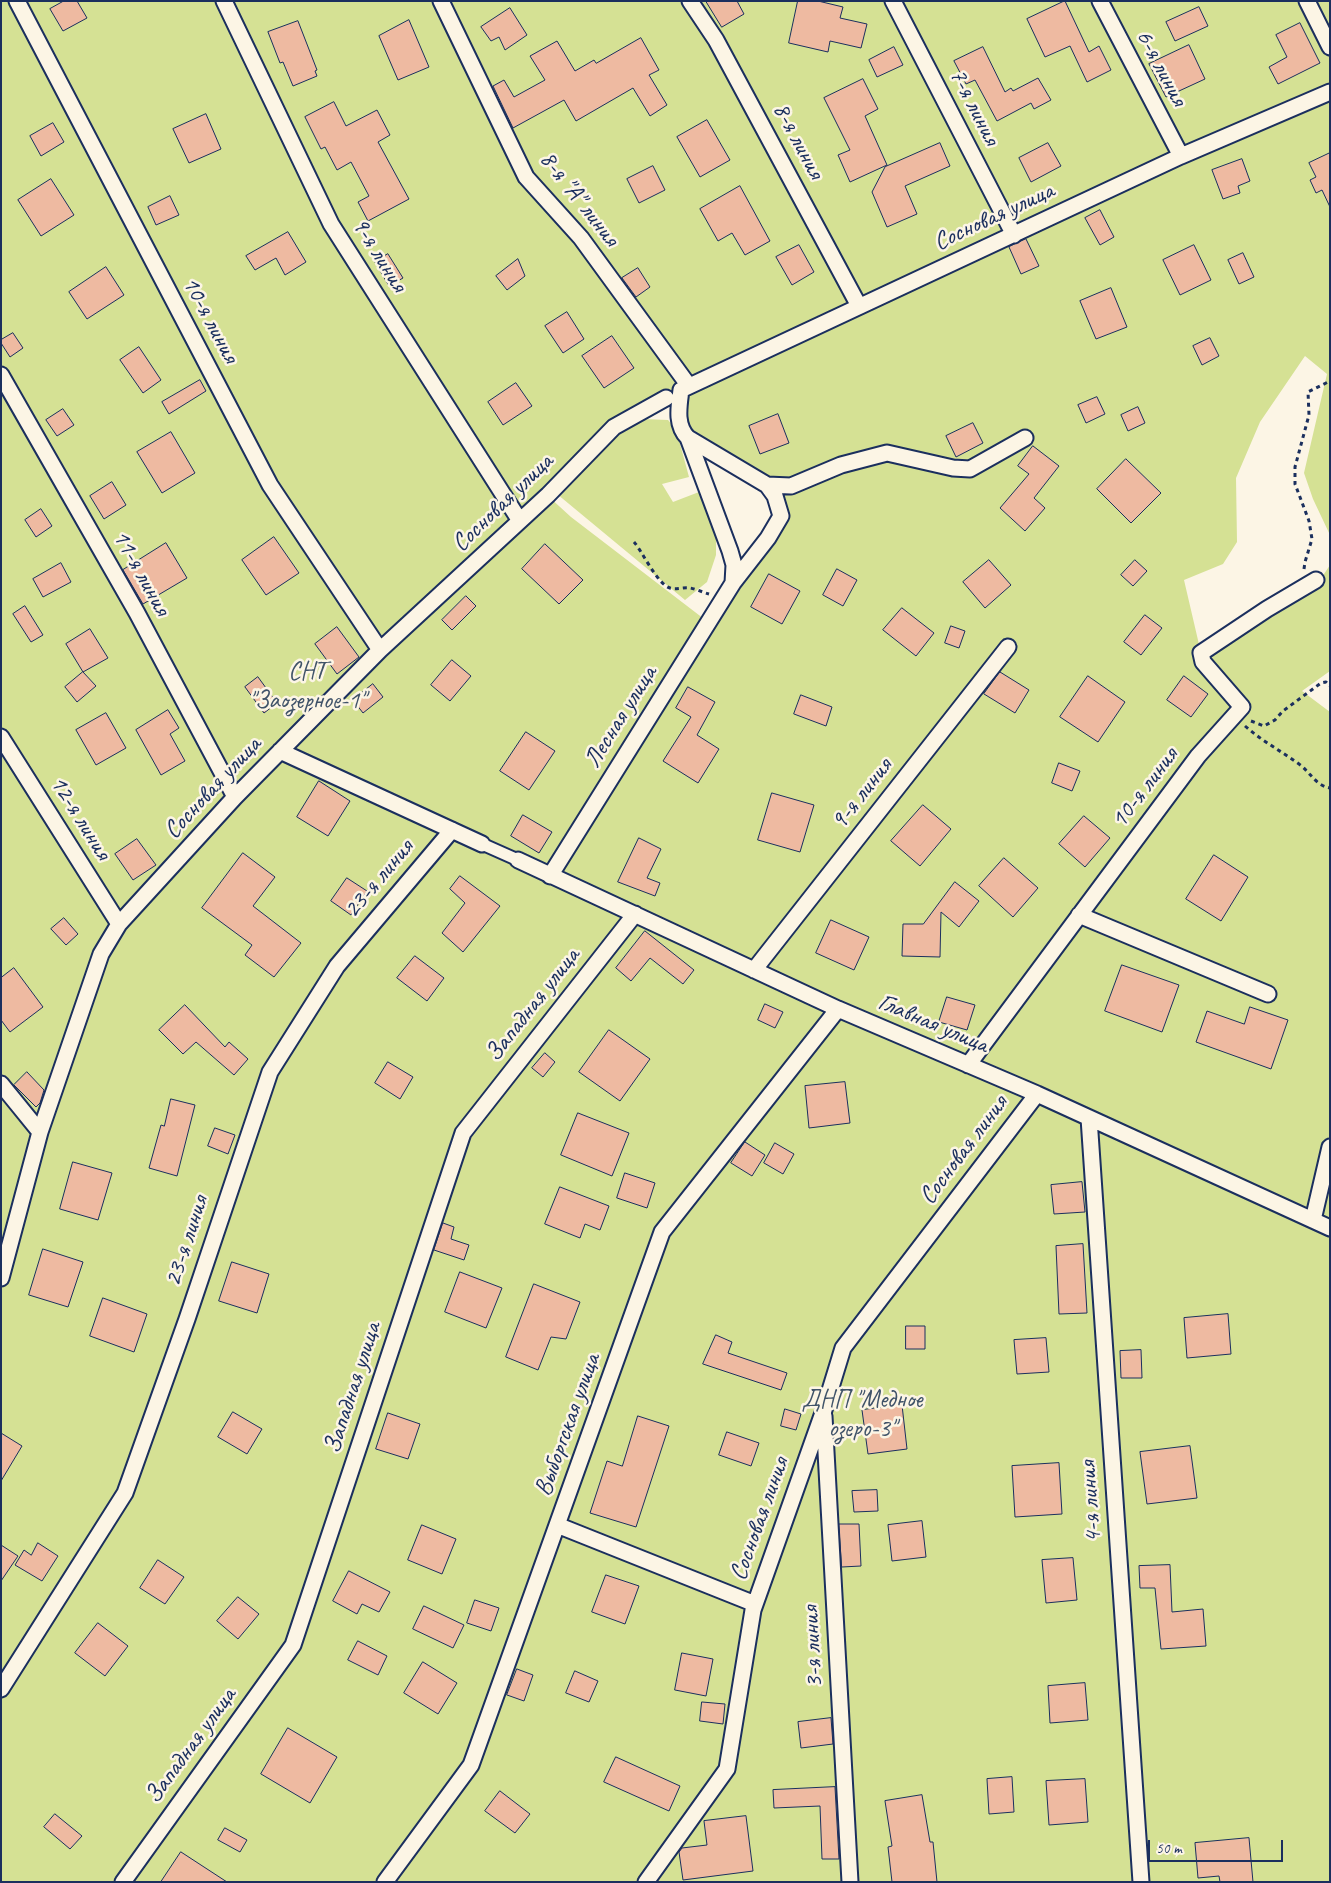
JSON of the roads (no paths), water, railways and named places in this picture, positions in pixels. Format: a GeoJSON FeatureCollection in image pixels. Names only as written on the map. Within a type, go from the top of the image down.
{"type":"FeatureCollection","features":[{"type":"Feature","properties":{"kind":"street","name":"10-я линия"},"geometry":{"type":"LineString","coordinates":[[17,1],[270,485],[380,650]]}},
{"type":"Feature","properties":{"kind":"street","name":"9-я линия"},"geometry":{"type":"LineString","coordinates":[[224,1],[331,224],[520,521]]}},
{"type":"Feature","properties":{"kind":"street","name":"8-я \"А\" линия"},"geometry":{"type":"LineString","coordinates":[[441,1],[526,177],[581,238],[685,388]]}},
{"type":"Feature","properties":{"kind":"street","name":"8-я линия"},"geometry":{"type":"LineString","coordinates":[[690,1],[716,40],[859,306]]}},
{"type":"Feature","properties":{"kind":"street","name":"7-я линия"},"geometry":{"type":"LineString","coordinates":[[893,1],[1014,235]]}},
{"type":"Feature","properties":{"kind":"street","name":"6-я линия"},"geometry":{"type":"LineString","coordinates":[[1100,1],[1181,156]]}},
{"type":"Feature","properties":{"kind":"street"},"geometry":{"type":"LineString","coordinates":[[1307,1],[1330,47]]}},
{"type":"Feature","properties":{"kind":"street","name":"Сосновая улица"},"geometry":{"type":"LineString","coordinates":[[685,388],[1181,156],[1330,92]]}},
{"type":"Feature","properties":{"kind":"street","name":"11-я линия"},"geometry":{"type":"LineString","coordinates":[[1,375],[137,613],[235,797]]}},
{"type":"Feature","properties":{"kind":"street"},"geometry":{"type":"LineString","coordinates":[[685,388],[678,412],[682,432],[688,438],[767,486],[791,486],[841,465],[887,453],[953,468],[970,469],[1025,438]]}},
{"type":"Feature","properties":{"kind":"street","name":"Сосновая улица"},"geometry":{"type":"LineString","coordinates":[[1,1278],[40,1132],[101,954],[119,924],[235,797],[380,650],[548,495],[614,426],[666,398]]}},
{"type":"Feature","properties":{"kind":"street"},"geometry":{"type":"LineString","coordinates":[[688,438],[730,551],[734,565],[733,583]]}},
{"type":"Feature","properties":{"kind":"street","name":"Лесная улица"},"geometry":{"type":"LineString","coordinates":[[550,876],[720,602],[768,538],[781,516],[775,496],[767,486]]}},
{"type":"Feature","properties":{"kind":"street","name":"10-я линия"},"geometry":{"type":"LineString","coordinates":[[968,1065],[1198,756],[1242,707],[1202,662],[1201,653],[1267,609],[1316,580]]}},
{"type":"Feature","properties":{"kind":"street","name":"9-я линия"},"geometry":{"type":"LineString","coordinates":[[754,970],[1008,647]]}},
{"type":"Feature","properties":{"kind":"street","name":"12-я линия"},"geometry":{"type":"LineString","coordinates":[[1,737],[119,924]]}},
{"type":"Feature","properties":{"kind":"street"},"geometry":{"type":"LineString","coordinates":[[280,751],[518,860]]}},
{"type":"Feature","properties":{"kind":"street","name":"23-я линия"},"geometry":{"type":"LineString","coordinates":[[1,1689],[125,1493],[187,1319],[270,1072],[336,966],[452,830]]}},
{"type":"Feature","properties":{"kind":"street","name":"Главная улица"},"geometry":{"type":"LineString","coordinates":[[518,860],[838,1009],[1036,1094],[1330,1228]]}},
{"type":"Feature","properties":{"kind":"street","name":"Западная улица"},"geometry":{"type":"LineString","coordinates":[[123,1882],[293,1645],[463,1133],[635,914]]}},
{"type":"Feature","properties":{"kind":"street"},"geometry":{"type":"LineString","coordinates":[[1079,915],[1268,994]]}},
{"type":"Feature","properties":{"kind":"street","name":"Выборгская улица"},"geometry":{"type":"LineString","coordinates":[[385,1882],[471,1765],[662,1232],[838,1009]]}},
{"type":"Feature","properties":{"kind":"street"},"geometry":{"type":"LineString","coordinates":[[1,1084],[40,1132]]}},
{"type":"Feature","properties":{"kind":"street","name":"Сосновая линия"},"geometry":{"type":"LineString","coordinates":[[646,1882],[727,1769],[755,1604],[824,1410],[843,1348],[1036,1094]]}},
{"type":"Feature","properties":{"kind":"street","name":"4-я линия"},"geometry":{"type":"LineString","coordinates":[[1089,1118],[1141,1882]]}},
{"type":"Feature","properties":{"kind":"street"},"geometry":{"type":"LineString","coordinates":[[1313,1220],[1330,1147]]}},
{"type":"Feature","properties":{"kind":"street","name":"3-я линия"},"geometry":{"type":"LineString","coordinates":[[824,1410],[850,1882]]}},
{"type":"Feature","properties":{"kind":"street"},"geometry":{"type":"LineString","coordinates":[[557,1525],[755,1604]]}},
{"type":"Feature","properties":{"kind":"park label","name":"СНТ \"Заозерное-1\""},"geometry":{"type":"Point","coordinates":[307,686]}},
{"type":"Feature","properties":{"kind":"park label","name":"ДНП \"Медное озеро-3\""},"geometry":{"type":"Point","coordinates":[862,1414]}}]}
